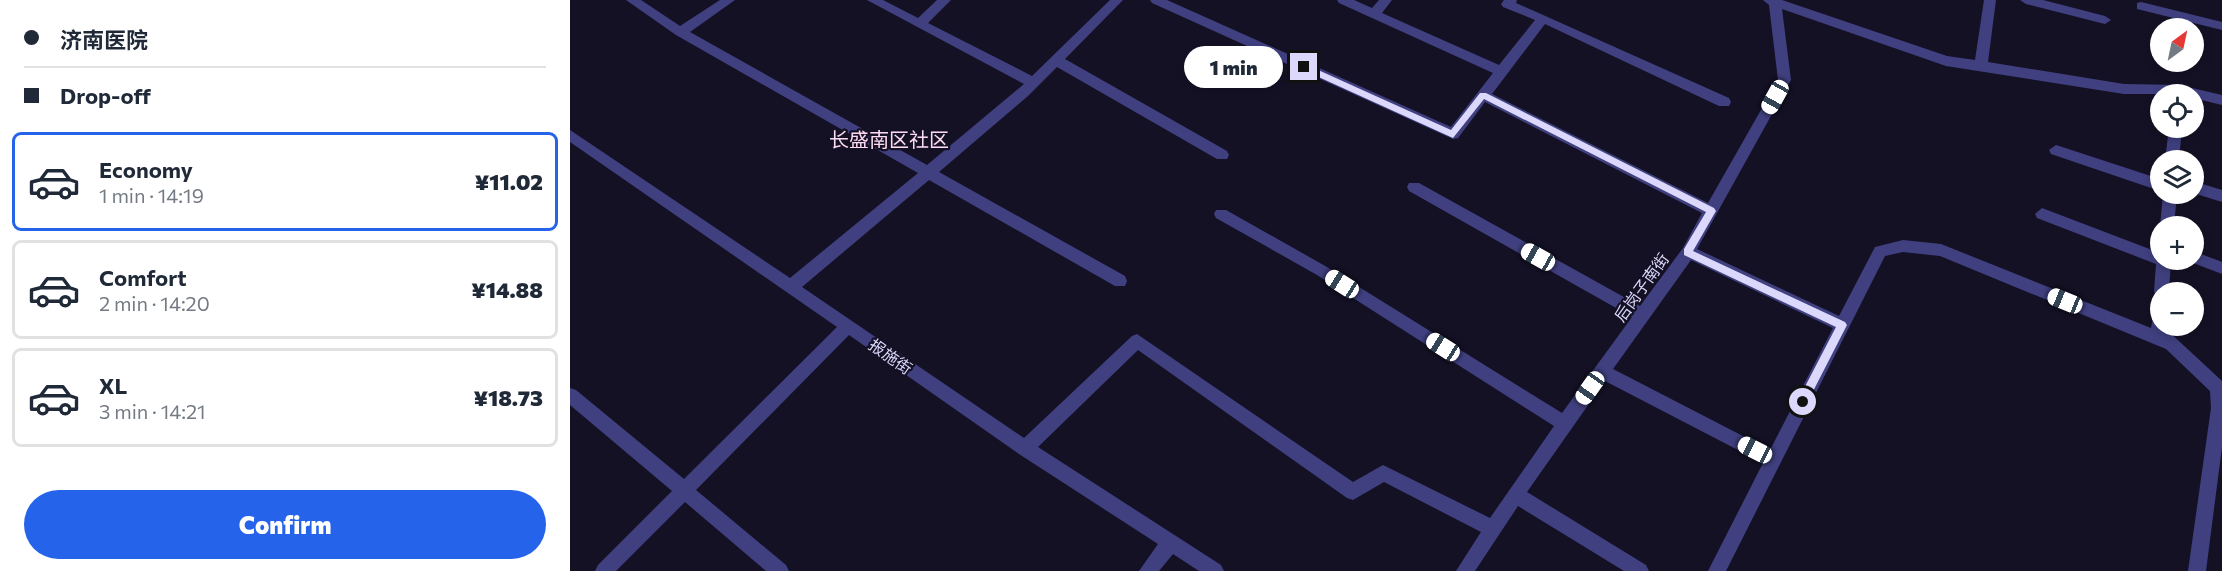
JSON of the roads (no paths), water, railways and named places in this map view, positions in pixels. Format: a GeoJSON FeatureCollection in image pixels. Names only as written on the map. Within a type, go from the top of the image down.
{"type":"FeatureCollection","features":[{"type":"Feature","properties":{"kind":"street"},"geometry":{"type":"LineString","coordinates":[[632,0],[680,32],[930,171],[1120,281]]}},
{"type":"Feature","properties":{"kind":"street"},"geometry":{"type":"LineString","coordinates":[[680,32],[729,0]]}},
{"type":"Feature","properties":{"kind":"street"},"geometry":{"type":"LineString","coordinates":[[873,0],[1033,83]]}},
{"type":"Feature","properties":{"kind":"street"},"geometry":{"type":"LineString","coordinates":[[919,24],[945,0]]}},
{"type":"Feature","properties":{"kind":"street"},"geometry":{"type":"LineString","coordinates":[[791,287],[1033,83],[1117,0]]}},
{"type":"Feature","properties":{"kind":"street"},"geometry":{"type":"LineString","coordinates":[[1156,0],[1453,134],[1543,18]]}},
{"type":"Feature","properties":{"kind":"street"},"geometry":{"type":"LineString","coordinates":[[1342,0],[1502,71]]}},
{"type":"Feature","properties":{"kind":"street"},"geometry":{"type":"LineString","coordinates":[[1374,14],[1386,0]]}},
{"type":"Feature","properties":{"kind":"street"},"geometry":{"type":"LineString","coordinates":[[1511,0],[1507,4],[1543,18],[1724,102]]}},
{"type":"Feature","properties":{"kind":"street"},"geometry":{"type":"LineString","coordinates":[[1981,66],[1990,0]]}},
{"type":"Feature","properties":{"kind":"street"},"geometry":{"type":"LineString","coordinates":[[2026,0],[2104,20]]}},
{"type":"Feature","properties":{"kind":"street"},"geometry":{"type":"LineString","coordinates":[[1773,1],[1946,61],[2124,89],[2150,90]]}},
{"type":"Feature","properties":{"kind":"street","name":"后岗子南街"},"geometry":{"type":"LineString","coordinates":[[1465,571],[1602,371],[1688,252],[1785,80],[1773,1]]}},
{"type":"Feature","properties":{"kind":"street"},"geometry":{"type":"LineString","coordinates":[[2141,6],[2222,26]]}},
{"type":"Feature","properties":{"kind":"street"},"geometry":{"type":"LineString","coordinates":[[1056,60],[1222,155]]}},
{"type":"Feature","properties":{"kind":"street"},"geometry":{"type":"LineString","coordinates":[[1483,95],[1711,211]]}},
{"type":"Feature","properties":{"kind":"street"},"geometry":{"type":"LineString","coordinates":[[2204,97],[2222,100]]}},
{"type":"Feature","properties":{"kind":"street","name":"报施街"},"geometry":{"type":"LineString","coordinates":[[570,135],[1025,448],[1215,571]]}},
{"type":"Feature","properties":{"kind":"street"},"geometry":{"type":"LineString","coordinates":[[2056,150],[2150,182]]}},
{"type":"Feature","properties":{"kind":"street"},"geometry":{"type":"LineString","coordinates":[[1413,187],[1642,315]]}},
{"type":"Feature","properties":{"kind":"street"},"geometry":{"type":"LineString","coordinates":[[2204,190],[2222,196]]}},
{"type":"Feature","properties":{"kind":"street"},"geometry":{"type":"LineString","coordinates":[[1221,214],[1322,271],[1565,424]]}},
{"type":"Feature","properties":{"kind":"street"},"geometry":{"type":"LineString","coordinates":[[2042,214],[2150,255]]}},
{"type":"Feature","properties":{"kind":"street"},"geometry":{"type":"LineString","coordinates":[[1717,571],[1880,251],[1903,246],[1941,250],[2169,343]]}},
{"type":"Feature","properties":{"kind":"street"},"geometry":{"type":"LineString","coordinates":[[1688,252],[1842,325]]}},
{"type":"Feature","properties":{"kind":"street"},"geometry":{"type":"LineString","coordinates":[[2204,262],[2222,268]]}},
{"type":"Feature","properties":{"kind":"street"},"geometry":{"type":"LineString","coordinates":[[604,571],[848,326]]}},
{"type":"Feature","properties":{"kind":"street"},"geometry":{"type":"LineString","coordinates":[[2163,336],[2194,363],[2218,388],[2219,408],[2197,571]]}},
{"type":"Feature","properties":{"kind":"street"},"geometry":{"type":"LineString","coordinates":[[1025,448],[1137,341],[1353,492],[1383,473],[1493,529]]}},
{"type":"Feature","properties":{"kind":"street"},"geometry":{"type":"LineString","coordinates":[[1602,371],[1773,459]]}},
{"type":"Feature","properties":{"kind":"street"},"geometry":{"type":"LineString","coordinates":[[570,395],[780,571]]}},
{"type":"Feature","properties":{"kind":"street"},"geometry":{"type":"LineString","coordinates":[[1516,495],[1640,571]]}},
{"type":"Feature","properties":{"kind":"street"},"geometry":{"type":"LineString","coordinates":[[1148,571],[1171,542]]}},
{"type":"Feature","properties":{"kind":"district","name":"长盛南区社区"},"geometry":{"type":"Point","coordinates":[889,139]}}]}
